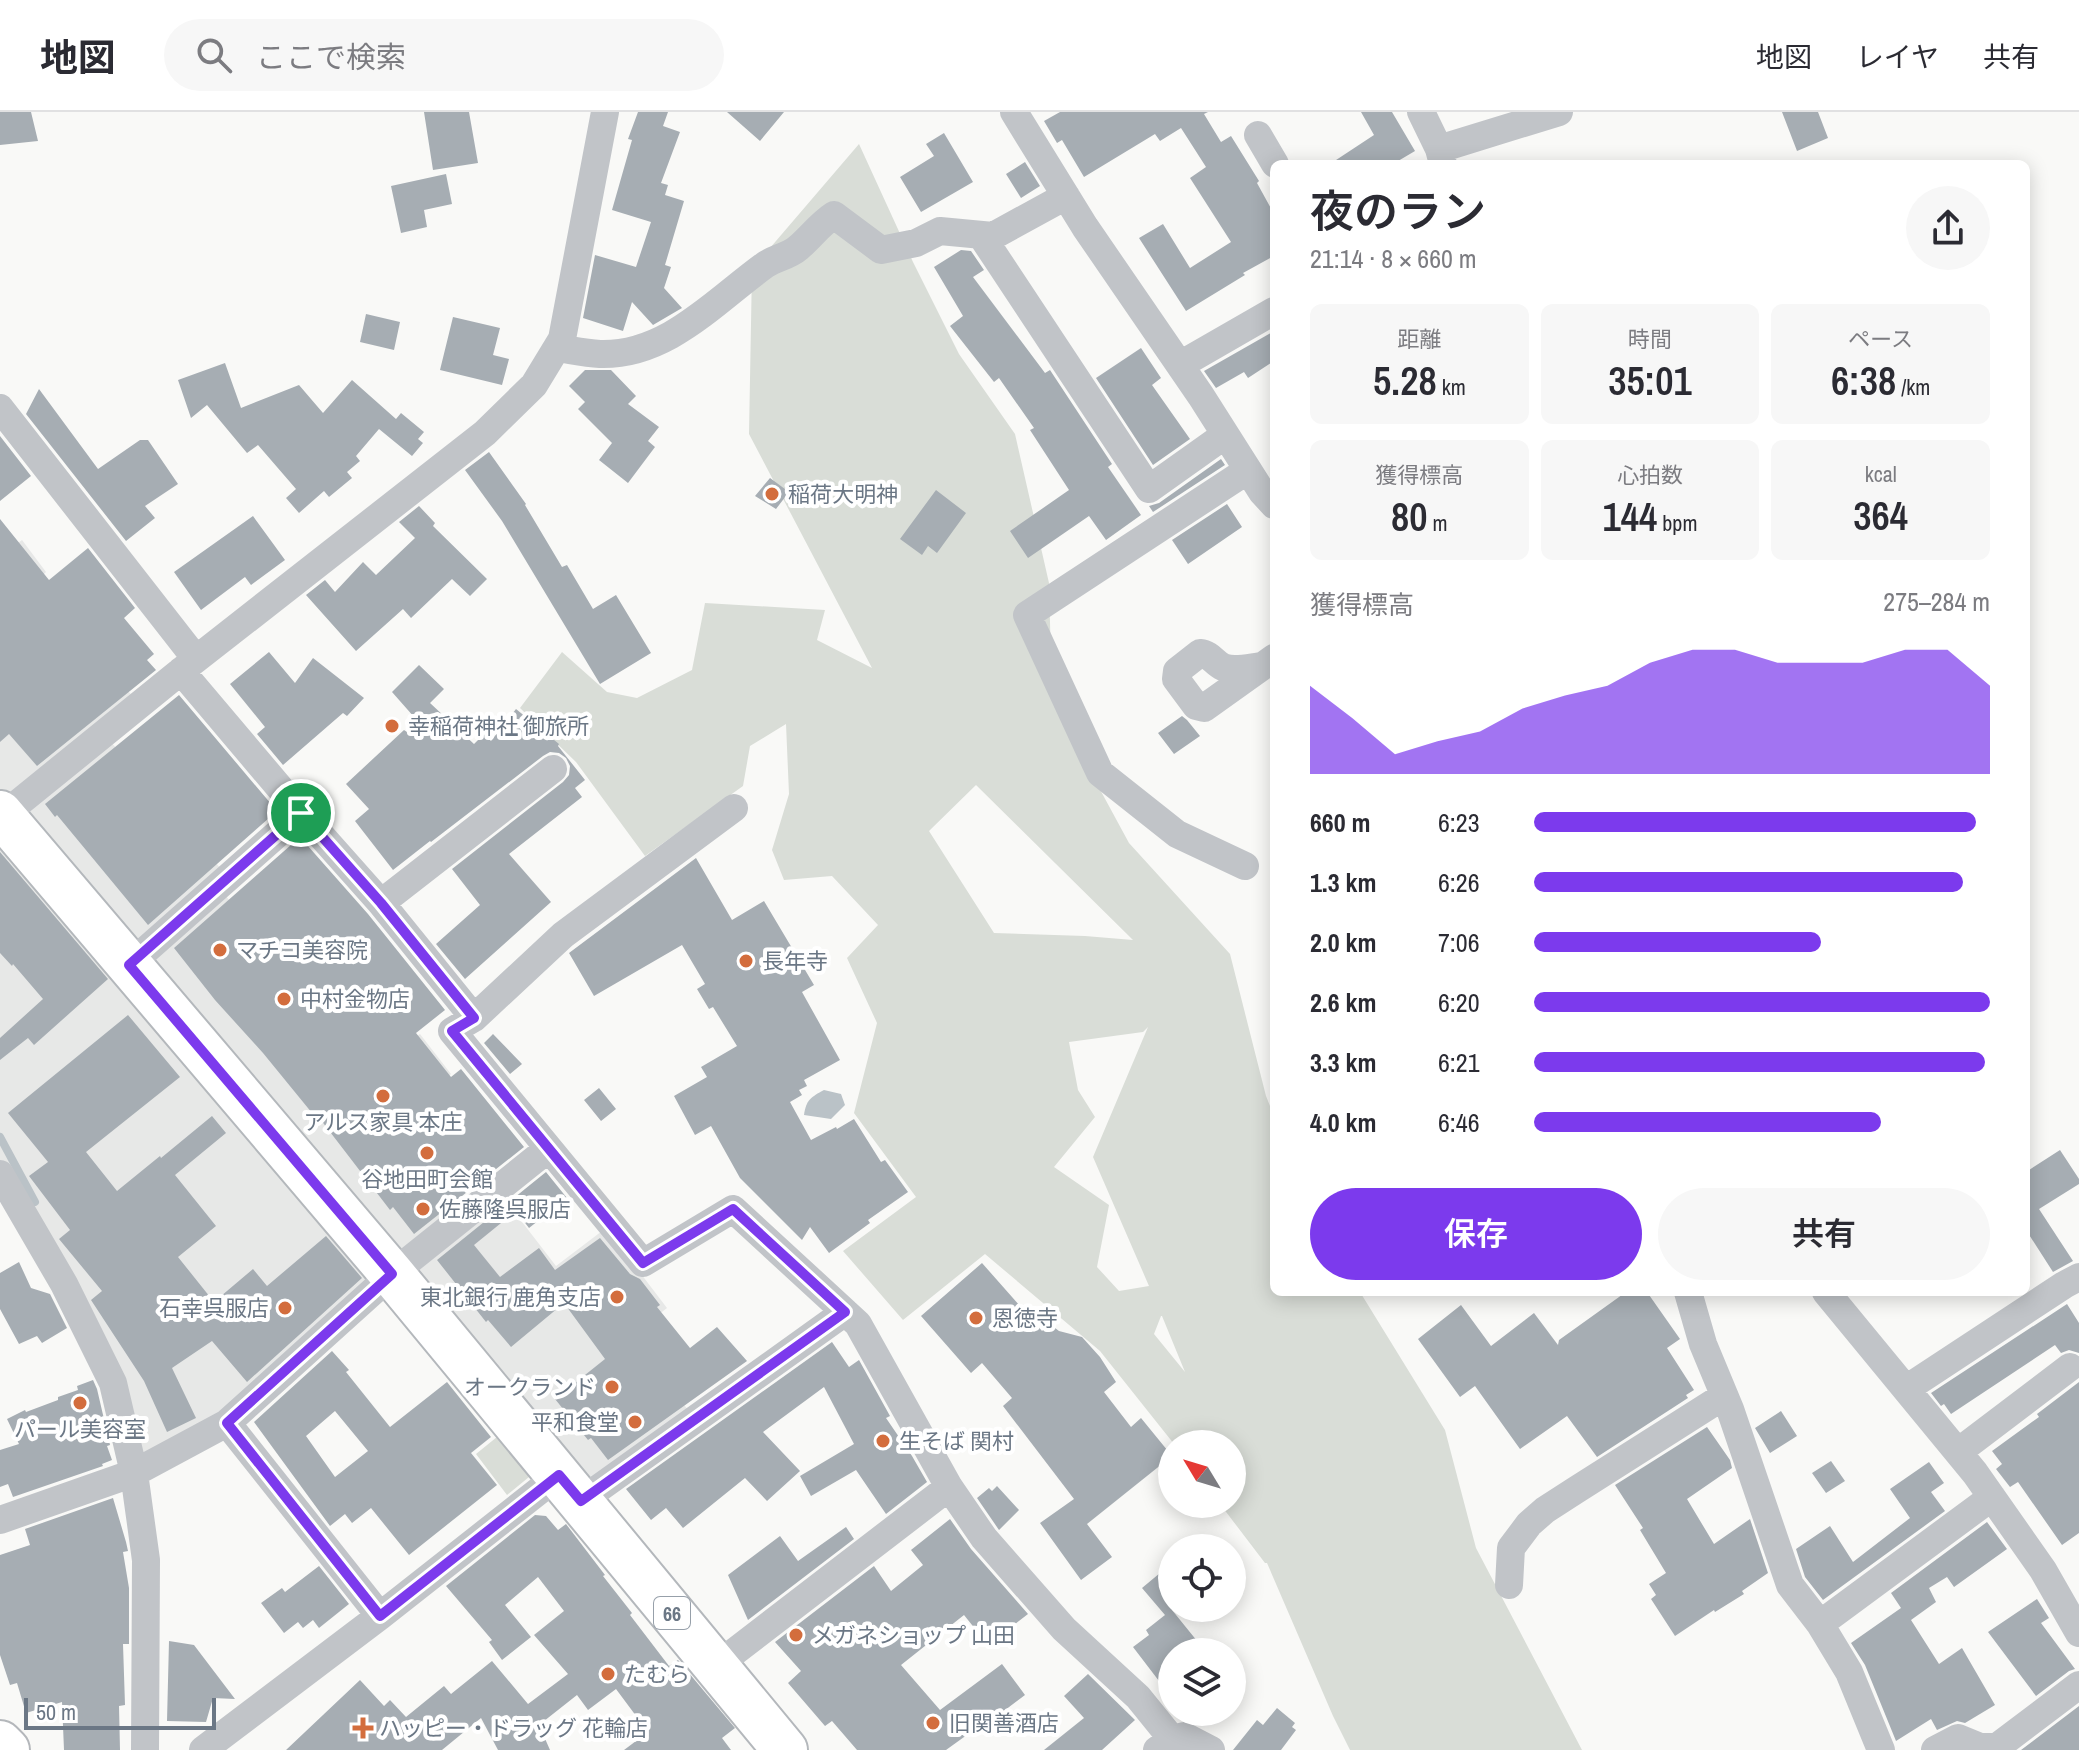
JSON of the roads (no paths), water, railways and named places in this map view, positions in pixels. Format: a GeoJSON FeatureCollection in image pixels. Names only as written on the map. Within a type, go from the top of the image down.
{"type":"FeatureCollection","features":[{"type":"Feature","properties":{"kind":"main road","name":"66"},"geometry":{"type":"LineString","coordinates":[[1,816],[392,1274],[785,1750]]}},
{"type":"Feature","properties":{"kind":"main road"},"geometry":{"type":"LineString","coordinates":[[0,1743],[7,1750]]}},
{"type":"Feature","properties":{"kind":"street"},"geometry":{"type":"LineString","coordinates":[[1,816],[485,433],[534,385],[562,339],[605,112]]}},
{"type":"Feature","properties":{"kind":"street"},"geometry":{"type":"LineString","coordinates":[[1014,112],[1085,227],[1270,501]]}},
{"type":"Feature","properties":{"kind":"street"},"geometry":{"type":"LineString","coordinates":[[1421,112],[1441,157],[1559,112]]}},
{"type":"Feature","properties":{"kind":"street"},"geometry":{"type":"LineString","coordinates":[[1258,135],[1273,160]]}},
{"type":"Feature","properties":{"kind":"street"},"geometry":{"type":"LineString","coordinates":[[557,348],[601,354],[632,350],[667,337],[702,316],[768,264],[796,250],[834,215],[881,250],[916,243],[940,231],[993,236],[1066,196]]}},
{"type":"Feature","properties":{"kind":"street"},"geometry":{"type":"LineString","coordinates":[[981,235],[1149,489],[1225,435]]}},
{"type":"Feature","properties":{"kind":"street"},"geometry":{"type":"LineString","coordinates":[[1180,365],[1270,313]]}},
{"type":"Feature","properties":{"kind":"street"},"geometry":{"type":"LineString","coordinates":[[0,408],[188,665],[301,813],[381,903],[474,1018]]}},
{"type":"Feature","properties":{"kind":"street"},"geometry":{"type":"LineString","coordinates":[[1245,866],[1177,834],[1100,773],[1027,615],[1248,470]]}},
{"type":"Feature","properties":{"kind":"street"},"geometry":{"type":"LineString","coordinates":[[381,903],[553,769]]}},
{"type":"Feature","properties":{"kind":"street"},"geometry":{"type":"LineString","coordinates":[[734,808],[563,935],[474,1018],[452,1031],[643,1263],[733,1209],[858,1324],[949,1487],[984,1538],[1064,1629],[1138,1697],[1165,1744],[1184,1736],[1211,1750]]}},
{"type":"Feature","properties":{"kind":"street"},"geometry":{"type":"LineString","coordinates":[[129,965],[301,813]]}},
{"type":"Feature","properties":{"kind":"street"},"geometry":{"type":"LineString","coordinates":[[0,1519],[134,1473],[227,1423],[392,1274],[548,1149]]}},
{"type":"Feature","properties":{"kind":"street"},"geometry":{"type":"LineString","coordinates":[[0,1174],[64,1284],[113,1383],[134,1473],[146,1560],[145,1750]]}},
{"type":"Feature","properties":{"kind":"street"},"geometry":{"type":"LineString","coordinates":[[1906,1389],[2079,1277]]}},
{"type":"Feature","properties":{"kind":"street"},"geometry":{"type":"LineString","coordinates":[[1689,1296],[1703,1344],[1790,1585],[1820,1624],[1849,1672],[1881,1750]]}},
{"type":"Feature","properties":{"kind":"street"},"geometry":{"type":"LineString","coordinates":[[1829,1296],[1992,1497],[2043,1570],[2079,1633]]}},
{"type":"Feature","properties":{"kind":"street"},"geometry":{"type":"LineString","coordinates":[[203,1750],[380,1616],[570,1488],[845,1312]]}},
{"type":"Feature","properties":{"kind":"street"},"geometry":{"type":"LineString","coordinates":[[1958,1452],[2070,1367]]}},
{"type":"Feature","properties":{"kind":"street"},"geometry":{"type":"LineString","coordinates":[[1509,1585],[1511,1548],[1529,1524],[1545,1510],[1724,1396]]}},
{"type":"Feature","properties":{"kind":"street"},"geometry":{"type":"LineString","coordinates":[[227,1423],[380,1616]]}},
{"type":"Feature","properties":{"kind":"street"},"geometry":{"type":"LineString","coordinates":[[716,1666],[949,1487]]}},
{"type":"Feature","properties":{"kind":"street"},"geometry":{"type":"LineString","coordinates":[[1820,1624],[1992,1497]]}},
{"type":"Feature","properties":{"kind":"street"},"geometry":{"type":"LineString","coordinates":[[1935,1750],[1958,1738],[1980,1747],[1997,1747],[2079,1685]]}},
{"type":"Feature","properties":{"kind":"waterway"},"geometry":{"type":"LineString","coordinates":[[0,1137],[35,1202]]}},
{"type":"Feature","properties":{"kind":"place","name":"稲荷大明神"},"geometry":{"type":"Point","coordinates":[772,494]}},
{"type":"Feature","properties":{"kind":"place","name":"幸稲荷神社 御旅所"},"geometry":{"type":"Point","coordinates":[392,726]}},
{"type":"Feature","properties":{"kind":"place","name":"マチコ美容院"},"geometry":{"type":"Point","coordinates":[220,950]}},
{"type":"Feature","properties":{"kind":"place","name":"長年寺"},"geometry":{"type":"Point","coordinates":[746,961]}},
{"type":"Feature","properties":{"kind":"place","name":"中村金物店"},"geometry":{"type":"Point","coordinates":[284,999]}},
{"type":"Feature","properties":{"kind":"place","name":"アルス家具 本庄"},"geometry":{"type":"Point","coordinates":[383,1096]}},
{"type":"Feature","properties":{"kind":"place","name":"谷地田町会館"},"geometry":{"type":"Point","coordinates":[427,1153]}},
{"type":"Feature","properties":{"kind":"place","name":"佐藤隆呉服店"},"geometry":{"type":"Point","coordinates":[423,1209]}},
{"type":"Feature","properties":{"kind":"place","name":"東北銀行 鹿角支店"},"geometry":{"type":"Point","coordinates":[617,1297]}},
{"type":"Feature","properties":{"kind":"place","name":"石幸呉服店"},"geometry":{"type":"Point","coordinates":[285,1308]}},
{"type":"Feature","properties":{"kind":"place","name":"恩徳寺"},"geometry":{"type":"Point","coordinates":[976,1318]}},
{"type":"Feature","properties":{"kind":"place","name":"オークランド"},"geometry":{"type":"Point","coordinates":[612,1387]}},
{"type":"Feature","properties":{"kind":"place","name":"パール美容室"},"geometry":{"type":"Point","coordinates":[80,1403]}},
{"type":"Feature","properties":{"kind":"place","name":"平和食堂"},"geometry":{"type":"Point","coordinates":[635,1422]}},
{"type":"Feature","properties":{"kind":"place","name":"生そば 関村"},"geometry":{"type":"Point","coordinates":[883,1441]}},
{"type":"Feature","properties":{"kind":"place","name":"メガネショップ 山田"},"geometry":{"type":"Point","coordinates":[796,1635]}},
{"type":"Feature","properties":{"kind":"place","name":"たむら"},"geometry":{"type":"Point","coordinates":[608,1674]}},
{"type":"Feature","properties":{"kind":"place","name":"旧関善酒店"},"geometry":{"type":"Point","coordinates":[933,1723]}},
{"type":"Feature","properties":{"kind":"place","name":"ハッピー・ドラッグ 花輪店"},"geometry":{"type":"Point","coordinates":[363,1728]}}]}
